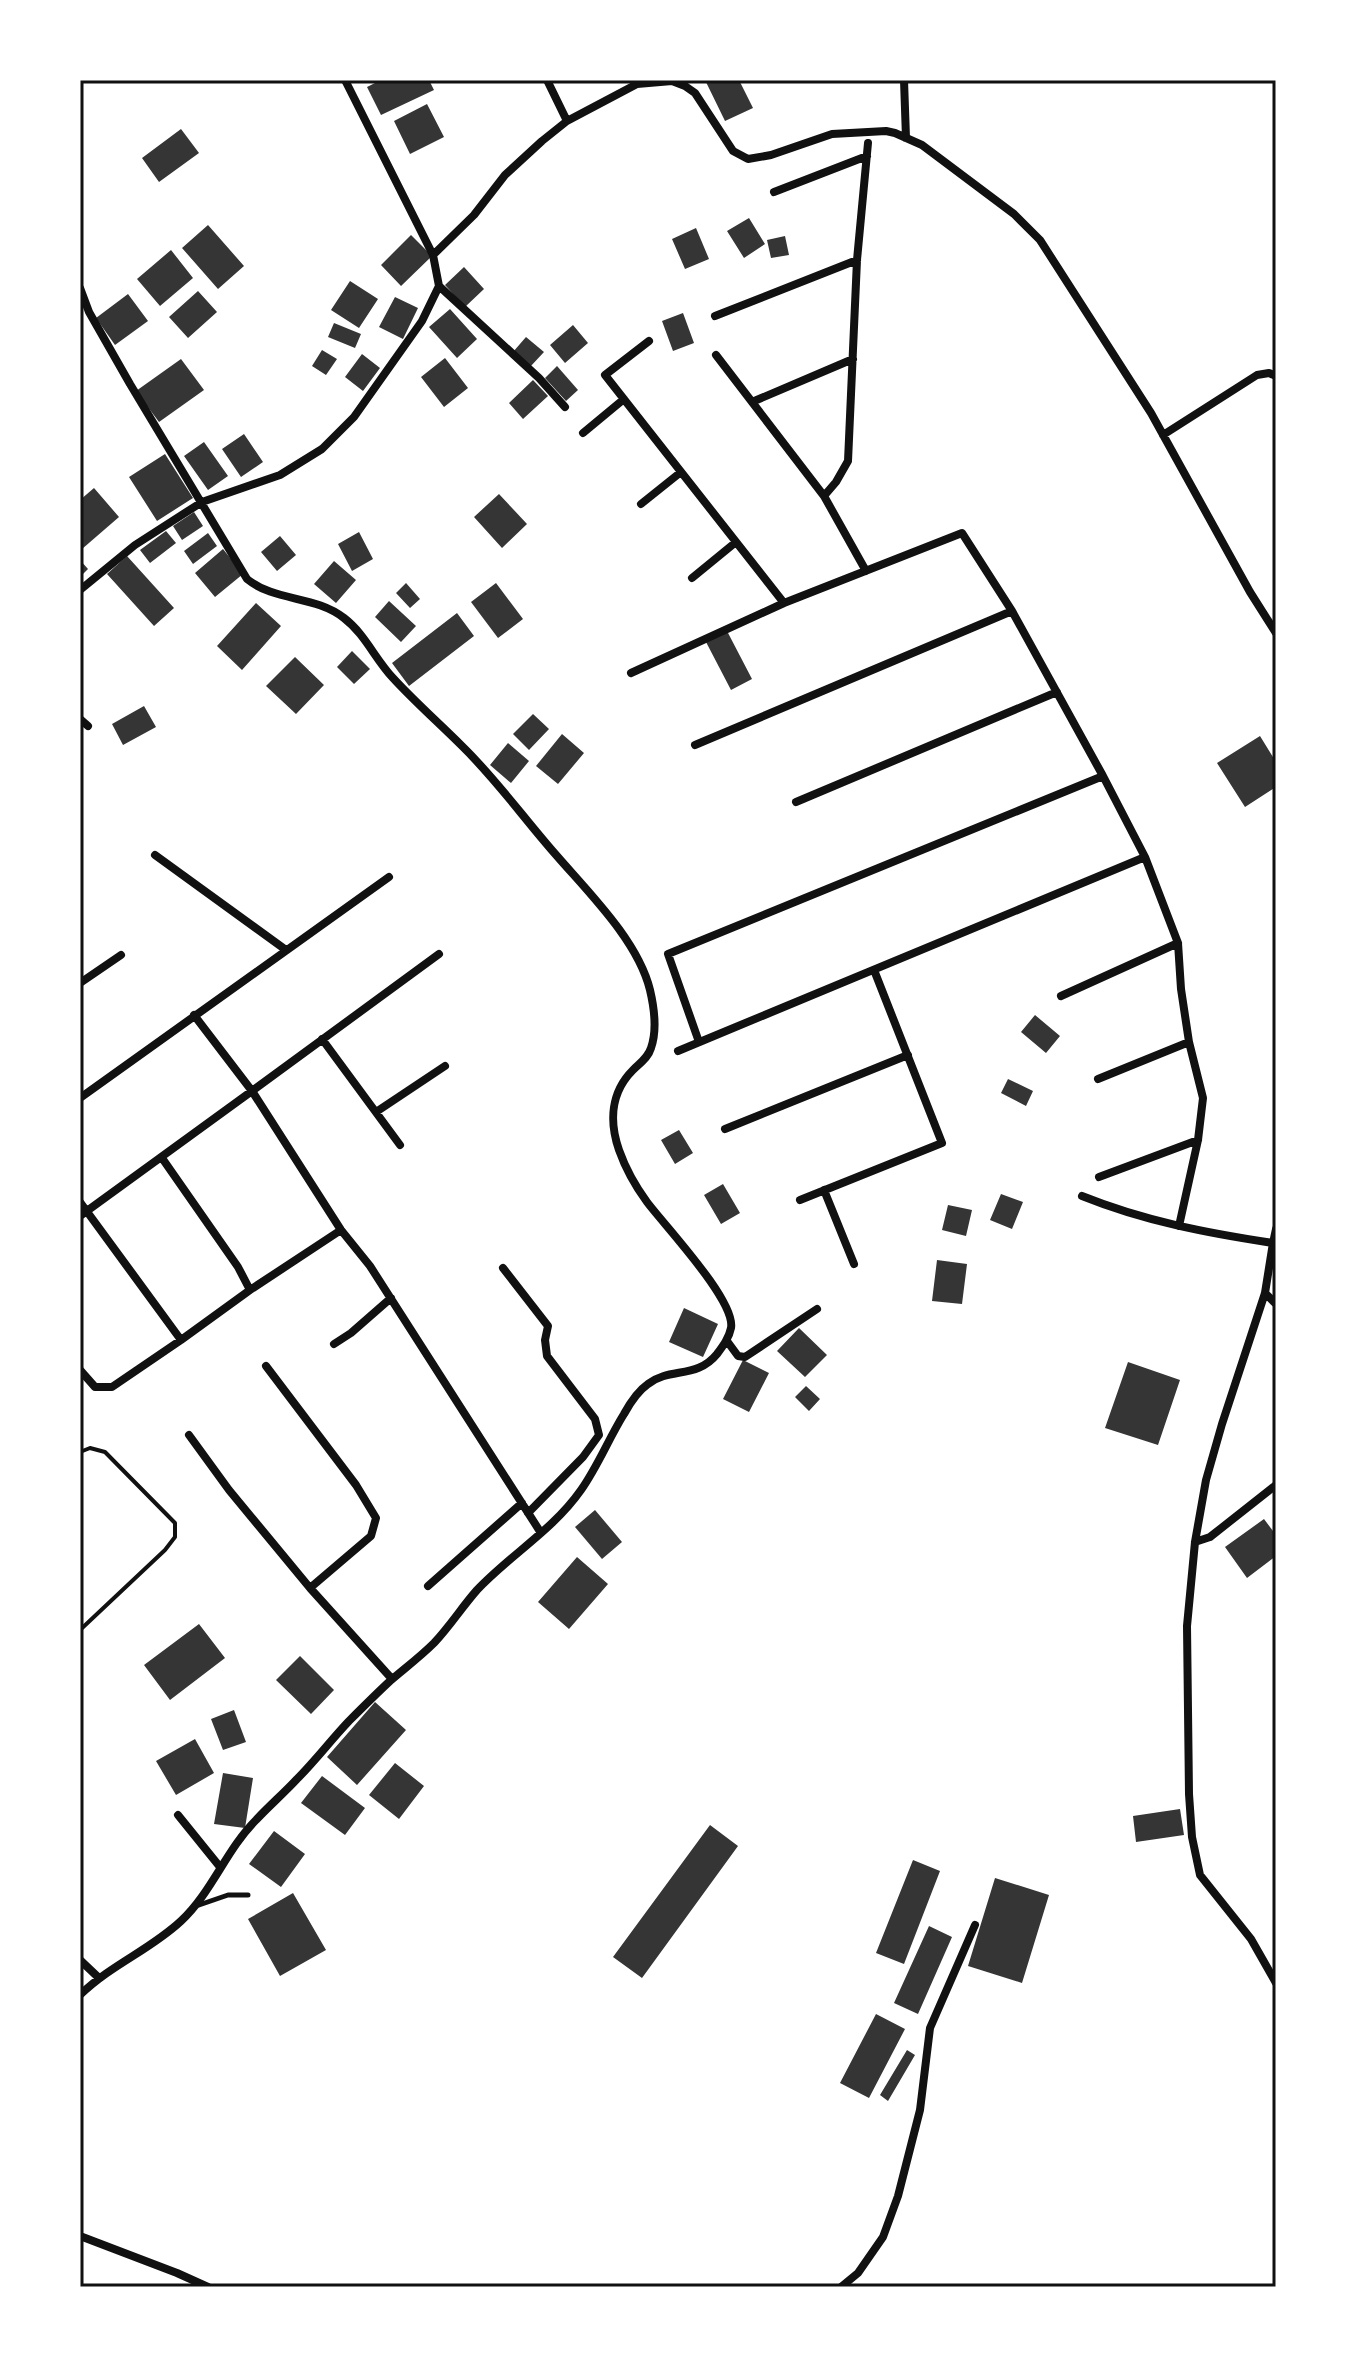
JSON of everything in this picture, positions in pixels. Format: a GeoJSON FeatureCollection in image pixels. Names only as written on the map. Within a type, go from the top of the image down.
{"type":"FeatureCollection","features":[{"type":"Feature","properties":{"kind":"street"},"geometry":{"type":"LineString","coordinates":[[345,80],[433,255],[439,286],[529,369],[565,407]]}},
{"type":"Feature","properties":{"kind":"street"},"geometry":{"type":"LineString","coordinates":[[547,80],[567,121]]}},
{"type":"Feature","properties":{"kind":"street"},"geometry":{"type":"LineString","coordinates":[[904,80],[906,138]]}},
{"type":"Feature","properties":{"kind":"street"},"geometry":{"type":"LineString","coordinates":[[433,255],[474,215],[505,175],[567,121],[637,84],[672,81],[695,93],[733,151],[748,159],[771,155],[832,134],[886,131],[922,145],[1014,214],[1034,233],[1071,286],[1163,435],[1276,633]]}},
{"type":"Feature","properties":{"kind":"street"},"geometry":{"type":"LineString","coordinates":[[824,496],[848,461],[857,260],[868,143]]}},
{"type":"Feature","properties":{"kind":"street"},"geometry":{"type":"LineString","coordinates":[[774,192],[867,156]]}},
{"type":"Feature","properties":{"kind":"street"},"geometry":{"type":"LineString","coordinates":[[715,316],[857,260]]}},
{"type":"Feature","properties":{"kind":"street"},"geometry":{"type":"LineString","coordinates":[[80,590],[135,545],[202,502],[280,475],[322,449],[354,417],[422,321],[439,286]]}},
{"type":"Feature","properties":{"kind":"street"},"geometry":{"type":"LineString","coordinates":[[80,288],[89,312],[247,579],[265,591],[327,608],[342,616],[359,632],[390,676],[500,786],[596,901],[625,941],[642,968],[650,990],[654,1032],[652,1047],[629,1073],[613,1105],[612,1117],[619,1150],[643,1197],[716,1288],[731,1316],[727,1341],[711,1361],[704,1366],[660,1377],[642,1389],[621,1417],[580,1492],[541,1533],[474,1593],[434,1643],[348,1722],[293,1784],[250,1825],[195,1907],[154,1943],[137,1951],[80,1995]]}},
{"type":"Feature","properties":{"kind":"street"},"geometry":{"type":"LineString","coordinates":[[649,341],[605,375],[784,603]]}},
{"type":"Feature","properties":{"kind":"street"},"geometry":{"type":"LineString","coordinates":[[716,355],[824,496],[866,571]]}},
{"type":"Feature","properties":{"kind":"street"},"geometry":{"type":"LineString","coordinates":[[752,402],[853,359]]}},
{"type":"Feature","properties":{"kind":"street"},"geometry":{"type":"LineString","coordinates":[[1163,435],[1257,375],[1269,373],[1276,376]]}},
{"type":"Feature","properties":{"kind":"street"},"geometry":{"type":"LineString","coordinates":[[583,433],[624,399]]}},
{"type":"Feature","properties":{"kind":"street"},"geometry":{"type":"LineString","coordinates":[[641,504],[681,472]]}},
{"type":"Feature","properties":{"kind":"street"},"geometry":{"type":"LineString","coordinates":[[631,673],[784,603],[962,533],[1012,611],[1103,776],[1145,857],[1178,943],[1189,1042],[1203,1098],[1198,1140],[1179,1226]]}},
{"type":"Feature","properties":{"kind":"street"},"geometry":{"type":"LineString","coordinates":[[692,578],[736,542]]}},
{"type":"Feature","properties":{"kind":"street"},"geometry":{"type":"LineString","coordinates":[[695,745],[1012,611]]}},
{"type":"Feature","properties":{"kind":"street"},"geometry":{"type":"LineString","coordinates":[[796,802],[1057,692]]}},
{"type":"Feature","properties":{"kind":"street"},"geometry":{"type":"LineString","coordinates":[[699,1042],[668,954],[1103,776]]}},
{"type":"Feature","properties":{"kind":"street"},"geometry":{"type":"LineString","coordinates":[[155,855],[286,950]]}},
{"type":"Feature","properties":{"kind":"street"},"geometry":{"type":"LineString","coordinates":[[678,1051],[1145,857]]}},
{"type":"Feature","properties":{"kind":"street"},"geometry":{"type":"LineString","coordinates":[[80,1098],[389,877]]}},
{"type":"Feature","properties":{"kind":"street"},"geometry":{"type":"LineString","coordinates":[[1061,996],[1178,943]]}},
{"type":"Feature","properties":{"kind":"street"},"geometry":{"type":"LineString","coordinates":[[83,1214],[439,954]]}},
{"type":"Feature","properties":{"kind":"street"},"geometry":{"type":"LineString","coordinates":[[80,983],[121,955]]}},
{"type":"Feature","properties":{"kind":"street"},"geometry":{"type":"LineString","coordinates":[[800,1200],[942,1143],[874,970]]}},
{"type":"Feature","properties":{"kind":"street"},"geometry":{"type":"LineString","coordinates":[[194,1015],[252,1091],[341,1230],[370,1266],[541,1533]]}},
{"type":"Feature","properties":{"kind":"street"},"geometry":{"type":"LineString","coordinates":[[322,1039],[400,1145]]}},
{"type":"Feature","properties":{"kind":"street"},"geometry":{"type":"LineString","coordinates":[[1098,1079],[1189,1042]]}},
{"type":"Feature","properties":{"kind":"street"},"geometry":{"type":"LineString","coordinates":[[725,1129],[908,1055]]}},
{"type":"Feature","properties":{"kind":"street"},"geometry":{"type":"LineString","coordinates":[[376,1112],[445,1066]]}},
{"type":"Feature","properties":{"kind":"street"},"geometry":{"type":"LineString","coordinates":[[1099,1177],[1198,1140]]}},
{"type":"Feature","properties":{"kind":"street"},"geometry":{"type":"LineString","coordinates":[[162,1158],[238,1267],[250,1290]]}},
{"type":"Feature","properties":{"kind":"street"},"geometry":{"type":"LineString","coordinates":[[824,1190],[854,1264]]}},
{"type":"Feature","properties":{"kind":"street"},"geometry":{"type":"LineString","coordinates":[[1082,1196],[1132,1215],[1198,1232],[1273,1243]]}},
{"type":"Feature","properties":{"kind":"street"},"geometry":{"type":"LineString","coordinates":[[80,1202],[83,1214],[181,1340]]}},
{"type":"Feature","properties":{"kind":"street"},"geometry":{"type":"LineString","coordinates":[[1276,1229],[1265,1293],[1206,1480],[1195,1542],[1187,1626],[1189,1794],[1192,1837],[1200,1875],[1251,1939],[1276,1983]]}},
{"type":"Feature","properties":{"kind":"street"},"geometry":{"type":"LineString","coordinates":[[80,1370],[95,1387],[112,1387],[341,1230]]}},
{"type":"Feature","properties":{"kind":"street"},"geometry":{"type":"LineString","coordinates":[[503,1268],[548,1326],[545,1340],[547,1356],[595,1419],[599,1435],[583,1457],[528,1513]]}},
{"type":"Feature","properties":{"kind":"street"},"geometry":{"type":"LineString","coordinates":[[1265,1293],[1276,1304]]}},
{"type":"Feature","properties":{"kind":"street"},"geometry":{"type":"LineString","coordinates":[[334,1344],[391,1298]]}},
{"type":"Feature","properties":{"kind":"street"},"geometry":{"type":"LineString","coordinates":[[727,1341],[738,1356],[745,1357],[817,1309]]}},
{"type":"Feature","properties":{"kind":"street"},"geometry":{"type":"LineString","coordinates":[[266,1366],[356,1485],[376,1518],[371,1536],[310,1588]]}},
{"type":"Feature","properties":{"kind":"street"},"geometry":{"type":"LineString","coordinates":[[189,1435],[229,1490],[310,1588],[392,1679]]}},
{"type":"Feature","properties":{"kind":"street"},"geometry":{"type":"LineString","coordinates":[[1195,1542],[1210,1537],[1276,1485]]}},
{"type":"Feature","properties":{"kind":"street"},"geometry":{"type":"LineString","coordinates":[[428,1586],[522,1503]]}},
{"type":"Feature","properties":{"kind":"street"},"geometry":{"type":"LineString","coordinates":[[178,1815],[220,1867]]}},
{"type":"Feature","properties":{"kind":"street"},"geometry":{"type":"LineString","coordinates":[[841,2287],[858,2273],[883,2237],[898,2196],[920,2110],[930,2028],[975,1925]]}},
{"type":"Feature","properties":{"kind":"street"},"geometry":{"type":"LineString","coordinates":[[80,1960],[99,1978]]}},
{"type":"Feature","properties":{"kind":"street"},"geometry":{"type":"LineString","coordinates":[[80,2236],[208,2287]]}},
{"type":"Feature","properties":{"kind":"lane"},"geometry":{"type":"LineString","coordinates":[[195,1907],[228,1895],[248,1895]]}},
{"type":"Feature","properties":{"kind":"path"},"geometry":{"type":"LineString","coordinates":[[80,1452],[90,1448],[105,1452],[175,1523],[175,1537],[165,1550],[80,1630]]}},
{"type":"Feature","properties":{"kind":"building"},"geometry":{"type":"Polygon","coordinates":[[[381,80],[429,80],[434,90],[381,115],[367,87],[381,80]]]}},
{"type":"Feature","properties":{"kind":"building"},"geometry":{"type":"Polygon","coordinates":[[[705,80],[739,80],[753,108],[725,121],[705,80]]]}},
{"type":"Feature","properties":{"kind":"building"},"geometry":{"type":"Polygon","coordinates":[[[427,104],[444,137],[410,154],[394,121],[427,104]]]}},
{"type":"Feature","properties":{"kind":"building"},"geometry":{"type":"Polygon","coordinates":[[[181,129],[199,153],[159,182],[142,158],[181,129]]]}},
{"type":"Feature","properties":{"kind":"building"},"geometry":{"type":"Polygon","coordinates":[[[749,218],[765,244],[744,258],[727,231],[749,218]]]}},
{"type":"Feature","properties":{"kind":"building"},"geometry":{"type":"Polygon","coordinates":[[[208,225],[244,266],[218,289],[182,248],[208,225]]]}},
{"type":"Feature","properties":{"kind":"building"},"geometry":{"type":"Polygon","coordinates":[[[696,228],[709,259],[685,269],[672,239],[696,228]]]}},
{"type":"Feature","properties":{"kind":"building"},"geometry":{"type":"Polygon","coordinates":[[[411,235],[432,256],[401,286],[381,265],[411,235]]]}},
{"type":"Feature","properties":{"kind":"building"},"geometry":{"type":"Polygon","coordinates":[[[785,236],[789,255],[771,258],[767,240],[785,236]]]}},
{"type":"Feature","properties":{"kind":"building"},"geometry":{"type":"Polygon","coordinates":[[[171,250],[193,278],[160,306],[137,279],[171,250]]]}},
{"type":"Feature","properties":{"kind":"building"},"geometry":{"type":"Polygon","coordinates":[[[464,267],[484,289],[465,307],[445,285],[464,267]]]}},
{"type":"Feature","properties":{"kind":"building"},"geometry":{"type":"Polygon","coordinates":[[[350,281],[378,299],[359,328],[331,310],[350,281]]]}},
{"type":"Feature","properties":{"kind":"building"},"geometry":{"type":"Polygon","coordinates":[[[198,291],[217,312],[188,338],[169,317],[198,291]]]}},
{"type":"Feature","properties":{"kind":"building"},"geometry":{"type":"Polygon","coordinates":[[[128,294],[148,321],[115,345],[96,318],[128,294]]]}},
{"type":"Feature","properties":{"kind":"building"},"geometry":{"type":"Polygon","coordinates":[[[395,297],[418,308],[403,339],[379,327],[395,297]]]}},
{"type":"Feature","properties":{"kind":"building"},"geometry":{"type":"Polygon","coordinates":[[[450,309],[477,339],[457,358],[429,327],[450,309]]]}},
{"type":"Feature","properties":{"kind":"building"},"geometry":{"type":"Polygon","coordinates":[[[683,313],[694,343],[673,351],[662,321],[683,313]]]}},
{"type":"Feature","properties":{"kind":"building"},"geometry":{"type":"Polygon","coordinates":[[[334,323],[361,334],[355,348],[328,337],[334,323]]]}},
{"type":"Feature","properties":{"kind":"building"},"geometry":{"type":"Polygon","coordinates":[[[573,325],[588,343],[565,363],[550,345],[573,325]]]}},
{"type":"Feature","properties":{"kind":"building"},"geometry":{"type":"Polygon","coordinates":[[[526,337],[544,352],[530,367],[513,352],[526,337]]]}},
{"type":"Feature","properties":{"kind":"building"},"geometry":{"type":"Polygon","coordinates":[[[322,350],[337,359],[326,375],[312,366],[322,350]]]}},
{"type":"Feature","properties":{"kind":"building"},"geometry":{"type":"Polygon","coordinates":[[[362,354],[380,368],[363,391],[345,377],[362,354]]]}},
{"type":"Feature","properties":{"kind":"building"},"geometry":{"type":"Polygon","coordinates":[[[445,358],[468,388],[444,407],[421,377],[445,358]]]}},
{"type":"Feature","properties":{"kind":"building"},"geometry":{"type":"Polygon","coordinates":[[[181,359],[204,390],[159,422],[136,391],[181,359]]]}},
{"type":"Feature","properties":{"kind":"building"},"geometry":{"type":"Polygon","coordinates":[[[557,366],[578,390],[566,401],[545,378],[557,366]]]}},
{"type":"Feature","properties":{"kind":"building"},"geometry":{"type":"Polygon","coordinates":[[[533,380],[548,396],[523,419],[509,403],[533,380]]]}},
{"type":"Feature","properties":{"kind":"building"},"geometry":{"type":"Polygon","coordinates":[[[244,434],[263,462],[241,477],[222,449],[244,434]]]}},
{"type":"Feature","properties":{"kind":"building"},"geometry":{"type":"Polygon","coordinates":[[[204,442],[228,476],[208,490],[184,456],[204,442]]]}},
{"type":"Feature","properties":{"kind":"building"},"geometry":{"type":"Polygon","coordinates":[[[165,454],[193,498],[157,521],[129,477],[165,454]]]}},
{"type":"Feature","properties":{"kind":"building"},"geometry":{"type":"Polygon","coordinates":[[[94,488],[119,517],[82,549],[80,500],[94,488]]]}},
{"type":"Feature","properties":{"kind":"building"},"geometry":{"type":"Polygon","coordinates":[[[499,494],[527,524],[502,548],[474,517],[499,494]]]}},
{"type":"Feature","properties":{"kind":"building"},"geometry":{"type":"Polygon","coordinates":[[[194,512],[203,526],[182,540],[173,526],[194,512]]]}},
{"type":"Feature","properties":{"kind":"building"},"geometry":{"type":"Polygon","coordinates":[[[166,531],[176,543],[150,563],[140,550],[166,531]]]}},
{"type":"Feature","properties":{"kind":"building"},"geometry":{"type":"Polygon","coordinates":[[[359,532],[373,559],[352,571],[338,544],[359,532]]]}},
{"type":"Feature","properties":{"kind":"building"},"geometry":{"type":"Polygon","coordinates":[[[208,533],[217,546],[193,564],[184,551],[208,533]]]}},
{"type":"Feature","properties":{"kind":"building"},"geometry":{"type":"Polygon","coordinates":[[[280,536],[296,555],[277,571],[261,552],[280,536]]]}},
{"type":"Feature","properties":{"kind":"building"},"geometry":{"type":"Polygon","coordinates":[[[223,549],[243,574],[215,597],[195,573],[223,549]]]}},
{"type":"Feature","properties":{"kind":"building"},"geometry":{"type":"Polygon","coordinates":[[[127,556],[174,608],[154,626],[107,574],[127,556]]]}},
{"type":"Feature","properties":{"kind":"building"},"geometry":{"type":"Polygon","coordinates":[[[80,560],[88,569],[80,577],[80,560]]]}},
{"type":"Feature","properties":{"kind":"building"},"geometry":{"type":"Polygon","coordinates":[[[334,561],[356,580],[336,603],[314,584],[334,561]]]}},
{"type":"Feature","properties":{"kind":"building"},"geometry":{"type":"Polygon","coordinates":[[[406,583],[420,599],[410,608],[396,593],[406,583]]]}},
{"type":"Feature","properties":{"kind":"building"},"geometry":{"type":"Polygon","coordinates":[[[496,583],[523,619],[498,638],[471,602],[496,583]]]}},
{"type":"Feature","properties":{"kind":"building"},"geometry":{"type":"Polygon","coordinates":[[[389,601],[416,626],[401,642],[375,617],[389,601]]]}},
{"type":"Feature","properties":{"kind":"building"},"geometry":{"type":"Polygon","coordinates":[[[256,603],[281,626],[242,670],[217,646],[256,603]]]}},
{"type":"Feature","properties":{"kind":"building"},"geometry":{"type":"Polygon","coordinates":[[[457,613],[474,636],[409,686],[392,663],[457,613]]]}},
{"type":"Feature","properties":{"kind":"building"},"geometry":{"type":"Polygon","coordinates":[[[727,631],[752,679],[731,690],[706,642],[727,631]]]}},
{"type":"Feature","properties":{"kind":"building"},"geometry":{"type":"Polygon","coordinates":[[[352,651],[370,669],[354,684],[337,667],[352,651]]]}},
{"type":"Feature","properties":{"kind":"building"},"geometry":{"type":"Polygon","coordinates":[[[295,657],[324,685],[296,714],[266,686],[295,657]]]}},
{"type":"Feature","properties":{"kind":"building"},"geometry":{"type":"Polygon","coordinates":[[[144,706],[156,727],[123,745],[112,724],[144,706]]]}},
{"type":"Feature","properties":{"kind":"building"},"geometry":{"type":"Polygon","coordinates":[[[533,714],[549,729],[529,750],[513,734],[533,714]]]}},
{"type":"Feature","properties":{"kind":"building"},"geometry":{"type":"Polygon","coordinates":[[[562,734],[584,753],[558,784],[536,766],[562,734]]]}},
{"type":"Feature","properties":{"kind":"building"},"geometry":{"type":"Polygon","coordinates":[[[1260,736],[1276,762],[1276,787],[1245,807],[1217,763],[1260,736]]]}},
{"type":"Feature","properties":{"kind":"building"},"geometry":{"type":"Polygon","coordinates":[[[508,743],[529,761],[511,783],[490,765],[508,743]]]}},
{"type":"Feature","properties":{"kind":"building"},"geometry":{"type":"Polygon","coordinates":[[[1035,1015],[1060,1036],[1046,1053],[1021,1032],[1035,1015]]]}},
{"type":"Feature","properties":{"kind":"building"},"geometry":{"type":"Polygon","coordinates":[[[1008,1079],[1033,1091],[1026,1106],[1001,1093],[1008,1079]]]}},
{"type":"Feature","properties":{"kind":"building"},"geometry":{"type":"Polygon","coordinates":[[[679,1130],[693,1153],[675,1164],[661,1140],[679,1130]]]}},
{"type":"Feature","properties":{"kind":"building"},"geometry":{"type":"Polygon","coordinates":[[[723,1184],[740,1213],[721,1224],[704,1195],[723,1184]]]}},
{"type":"Feature","properties":{"kind":"building"},"geometry":{"type":"Polygon","coordinates":[[[1001,1194],[1023,1202],[1012,1229],[990,1220],[1001,1194]]]}},
{"type":"Feature","properties":{"kind":"building"},"geometry":{"type":"Polygon","coordinates":[[[948,1205],[972,1210],[966,1236],[942,1230],[948,1205]]]}},
{"type":"Feature","properties":{"kind":"building"},"geometry":{"type":"Polygon","coordinates":[[[937,1260],[967,1264],[962,1304],[932,1301],[937,1260]]]}},
{"type":"Feature","properties":{"kind":"building"},"geometry":{"type":"Polygon","coordinates":[[[684,1308],[718,1324],[703,1357],[669,1342],[684,1308]]]}},
{"type":"Feature","properties":{"kind":"building"},"geometry":{"type":"Polygon","coordinates":[[[799,1328],[827,1355],[805,1377],[777,1351],[799,1328]]]}},
{"type":"Feature","properties":{"kind":"building"},"geometry":{"type":"Polygon","coordinates":[[[743,1360],[769,1373],[749,1412],[723,1399],[743,1360]]]}},
{"type":"Feature","properties":{"kind":"building"},"geometry":{"type":"Polygon","coordinates":[[[1128,1362],[1180,1380],[1158,1445],[1105,1428],[1128,1362]]]}},
{"type":"Feature","properties":{"kind":"building"},"geometry":{"type":"Polygon","coordinates":[[[806,1386],[820,1399],[809,1411],[795,1397],[806,1386]]]}},
{"type":"Feature","properties":{"kind":"building"},"geometry":{"type":"Polygon","coordinates":[[[595,1510],[622,1542],[602,1559],[575,1527],[595,1510]]]}},
{"type":"Feature","properties":{"kind":"building"},"geometry":{"type":"Polygon","coordinates":[[[1264,1519],[1276,1535],[1276,1556],[1247,1578],[1225,1547],[1264,1519]]]}},
{"type":"Feature","properties":{"kind":"building"},"geometry":{"type":"Polygon","coordinates":[[[577,1557],[608,1584],[569,1629],[538,1602],[577,1557]]]}},
{"type":"Feature","properties":{"kind":"building"},"geometry":{"type":"Polygon","coordinates":[[[199,1624],[225,1658],[170,1700],[144,1665],[199,1624]]]}},
{"type":"Feature","properties":{"kind":"building"},"geometry":{"type":"Polygon","coordinates":[[[300,1656],[334,1690],[311,1714],[276,1680],[300,1656]]]}},
{"type":"Feature","properties":{"kind":"building"},"geometry":{"type":"Polygon","coordinates":[[[375,1702],[406,1730],[357,1785],[327,1757],[375,1702]]]}},
{"type":"Feature","properties":{"kind":"building"},"geometry":{"type":"Polygon","coordinates":[[[234,1710],[246,1742],[223,1750],[211,1719],[234,1710]]]}},
{"type":"Feature","properties":{"kind":"building"},"geometry":{"type":"Polygon","coordinates":[[[195,1739],[214,1773],[176,1795],[156,1761],[195,1739]]]}},
{"type":"Feature","properties":{"kind":"building"},"geometry":{"type":"Polygon","coordinates":[[[395,1763],[424,1786],[399,1819],[369,1795],[395,1763]]]}},
{"type":"Feature","properties":{"kind":"building"},"geometry":{"type":"Polygon","coordinates":[[[223,1773],[253,1778],[245,1828],[214,1824],[223,1773]]]}},
{"type":"Feature","properties":{"kind":"building"},"geometry":{"type":"Polygon","coordinates":[[[322,1776],[365,1808],[345,1835],[301,1803],[322,1776]]]}},
{"type":"Feature","properties":{"kind":"building"},"geometry":{"type":"Polygon","coordinates":[[[1180,1809],[1184,1835],[1136,1842],[1133,1816],[1180,1809]]]}},
{"type":"Feature","properties":{"kind":"building"},"geometry":{"type":"Polygon","coordinates":[[[710,1825],[738,1846],[642,1978],[613,1957],[710,1825]]]}},
{"type":"Feature","properties":{"kind":"building"},"geometry":{"type":"Polygon","coordinates":[[[274,1831],[305,1854],[281,1887],[249,1864],[274,1831]]]}},
{"type":"Feature","properties":{"kind":"building"},"geometry":{"type":"Polygon","coordinates":[[[913,1860],[940,1871],[904,1964],[876,1953],[913,1860]]]}},
{"type":"Feature","properties":{"kind":"building"},"geometry":{"type":"Polygon","coordinates":[[[995,1878],[1049,1895],[1022,1983],[968,1966],[995,1878]]]}},
{"type":"Feature","properties":{"kind":"building"},"geometry":{"type":"Polygon","coordinates":[[[293,1893],[326,1950],[280,1976],[248,1919],[293,1893]]]}},
{"type":"Feature","properties":{"kind":"building"},"geometry":{"type":"Polygon","coordinates":[[[929,1926],[952,1937],[918,2014],[894,2003],[929,1926]]]}},
{"type":"Feature","properties":{"kind":"building"},"geometry":{"type":"Polygon","coordinates":[[[876,2014],[905,2029],[869,2098],[840,2083],[876,2014]]]}},
{"type":"Feature","properties":{"kind":"building"},"geometry":{"type":"Polygon","coordinates":[[[907,2050],[915,2055],[888,2101],[880,2095],[907,2050]]]}}]}
